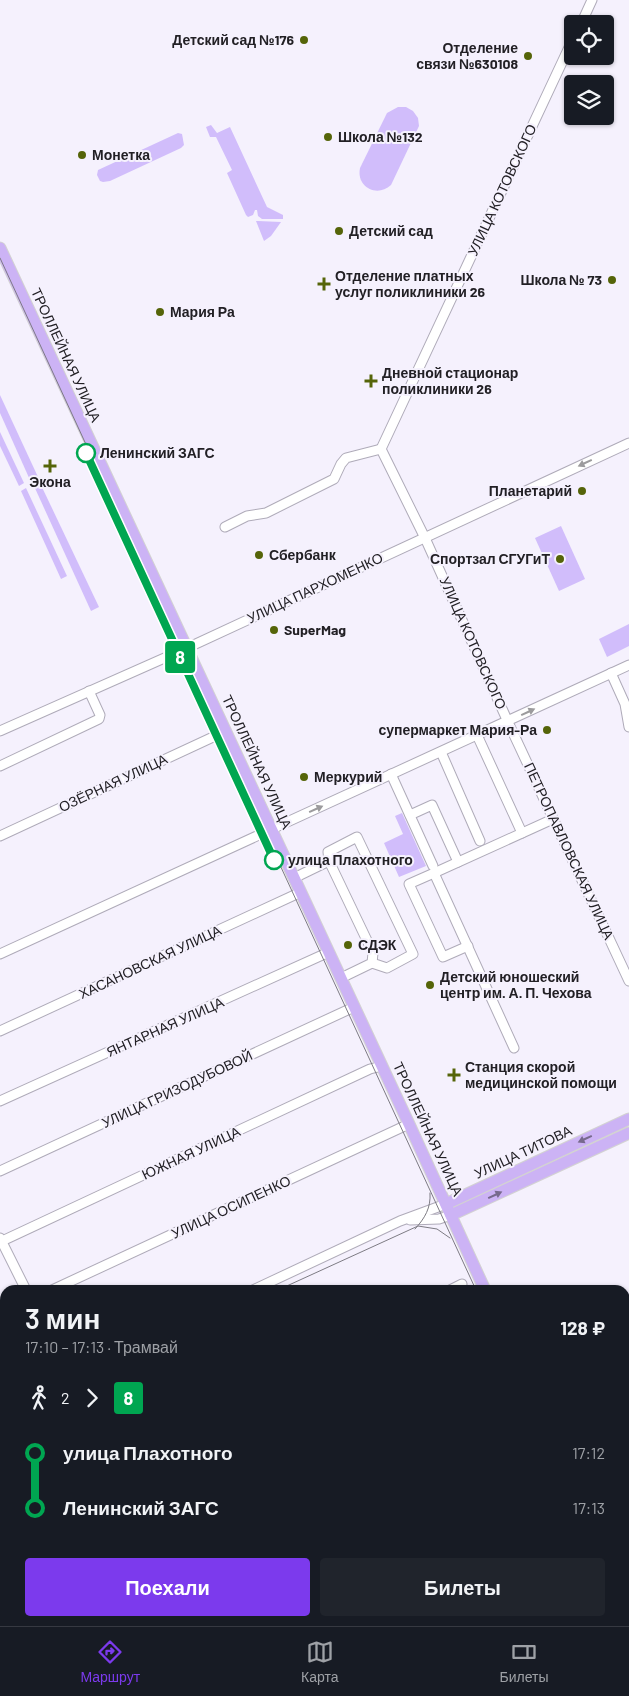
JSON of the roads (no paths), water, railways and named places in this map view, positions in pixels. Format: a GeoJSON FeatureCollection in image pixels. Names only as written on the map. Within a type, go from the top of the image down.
{"type":"FeatureCollection","features":[{"type":"Feature","properties":{"kind":"main road","name":"ТРОЛЛЕЙНАЯ УЛИЦА"},"geometry":{"type":"LineString","coordinates":[[0,248],[272,829],[449,1210],[482,1285]]}},
{"type":"Feature","properties":{"kind":"main road","name":"УЛИЦА ТИТОВА"},"geometry":{"type":"LineString","coordinates":[[449,1210],[629,1119]]}},
{"type":"Feature","properties":{"kind":"main road","name":"УЛИЦА ТИТОВА"},"geometry":{"type":"LineString","coordinates":[[449,1210],[629,1133]]}},
{"type":"Feature","properties":{"kind":"street"},"geometry":{"type":"LineString","coordinates":[[584,15],[592,0]]}},
{"type":"Feature","properties":{"kind":"street","name":"УЛИЦА КОТОВСКОГО"},"geometry":{"type":"LineString","coordinates":[[508,722],[425,538],[381,449],[564,58]]}},
{"type":"Feature","properties":{"kind":"street","name":"УЛИЦА ПАРХОМЕНКО"},"geometry":{"type":"LineString","coordinates":[[0,731],[187,648],[629,443]]}},
{"type":"Feature","properties":{"kind":"street"},"geometry":{"type":"LineString","coordinates":[[225,527],[247,516],[266,513],[334,478],[346,458],[381,449]]}},
{"type":"Feature","properties":{"kind":"street"},"geometry":{"type":"LineString","coordinates":[[0,954],[629,665]]}},
{"type":"Feature","properties":{"kind":"street"},"geometry":{"type":"LineString","coordinates":[[611,673],[625,704],[629,727]]}},
{"type":"Feature","properties":{"kind":"street"},"geometry":{"type":"LineString","coordinates":[[0,766],[99,719],[100,715],[89,691]]}},
{"type":"Feature","properties":{"kind":"street","name":"ПЕТРОПАВЛОВСКАЯ УЛИЦА"},"geometry":{"type":"LineString","coordinates":[[508,722],[629,982]]}},
{"type":"Feature","properties":{"kind":"street","name":"ОЗЁРНАЯ УЛИЦА"},"geometry":{"type":"LineString","coordinates":[[0,836],[226,731]]}},
{"type":"Feature","properties":{"kind":"street"},"geometry":{"type":"LineString","coordinates":[[477,736],[522,833]]}},
{"type":"Feature","properties":{"kind":"street"},"geometry":{"type":"LineString","coordinates":[[441,752],[480,841]]}},
{"type":"Feature","properties":{"kind":"street"},"geometry":{"type":"LineString","coordinates":[[391,774],[514,1048]]}},
{"type":"Feature","properties":{"kind":"street"},"geometry":{"type":"LineString","coordinates":[[410,815],[432,805],[458,862]]}},
{"type":"Feature","properties":{"kind":"street"},"geometry":{"type":"LineString","coordinates":[[468,946],[443,957],[409,884],[433,869],[458,862],[553,819]]}},
{"type":"Feature","properties":{"kind":"street"},"geometry":{"type":"LineString","coordinates":[[341,978],[372,963],[387,968],[413,954],[357,837],[328,852],[329,861],[373,952],[372,963]]}},
{"type":"Feature","properties":{"kind":"street"},"geometry":{"type":"LineString","coordinates":[[294,878],[329,861]]}},
{"type":"Feature","properties":{"kind":"street","name":"ХАСАНОВСКАЯ УЛИЦА"},"geometry":{"type":"LineString","coordinates":[[0,1032],[301,892]]}},
{"type":"Feature","properties":{"kind":"street","name":"ЯНТАРНАЯ УЛИЦА"},"geometry":{"type":"LineString","coordinates":[[0,1101],[329,952]]}},
{"type":"Feature","properties":{"kind":"street","name":"УЛИЦА ГРИЗОДУБОВОЙ"},"geometry":{"type":"LineString","coordinates":[[0,1171],[354,1007]]}},
{"type":"Feature","properties":{"kind":"street","name":"ЮЖНАЯ УЛИЦА"},"geometry":{"type":"LineString","coordinates":[[1,1240],[370,1069],[382,1066]]}},
{"type":"Feature","properties":{"kind":"street","name":"УЛИЦА ОСИПЕНКО"},"geometry":{"type":"LineString","coordinates":[[63,1285],[409,1124]]}},
{"type":"Feature","properties":{"kind":"street","name":"УЛИЦА ТИТОВА"},"geometry":{"type":"LineString","coordinates":[[264,1285],[400,1221],[439,1219],[449,1210]]}},
{"type":"Feature","properties":{"kind":"street"},"geometry":{"type":"LineString","coordinates":[[1,1240],[24,1285]]}},
{"type":"Feature","properties":{"kind":"tram line"},"geometry":{"type":"LineString","coordinates":[[0,258],[474,1285]]}},
{"type":"Feature","properties":{"kind":"tram line","name":"8"},"geometry":{"type":"LineString","coordinates":[[86,453],[274,860]]}},
{"type":"Feature","properties":{"kind":"tram line"},"geometry":{"type":"LineString","coordinates":[[415,1229],[427,1212],[430,1193]]}},
{"type":"Feature","properties":{"kind":"tram line"},"geometry":{"type":"LineString","coordinates":[[289,1285],[418,1226],[437,1229],[450,1238]]}},
{"type":"Feature","properties":{"kind":"place","name":"Детский сад №176"},"geometry":{"type":"Point","coordinates":[304,40]}},
{"type":"Feature","properties":{"kind":"place","name":"Отделение связи №630108"},"geometry":{"type":"Point","coordinates":[528,56]}},
{"type":"Feature","properties":{"kind":"place","name":"Школа №132"},"geometry":{"type":"Point","coordinates":[328,137]}},
{"type":"Feature","properties":{"kind":"place","name":"Монетка"},"geometry":{"type":"Point","coordinates":[82,155]}},
{"type":"Feature","properties":{"kind":"place","name":"Детский сад"},"geometry":{"type":"Point","coordinates":[339,231]}},
{"type":"Feature","properties":{"kind":"place","name":"Школа № 73"},"geometry":{"type":"Point","coordinates":[612,280]}},
{"type":"Feature","properties":{"kind":"place","name":"Отделение платных услуг поликлиники 26"},"geometry":{"type":"Point","coordinates":[324,284]}},
{"type":"Feature","properties":{"kind":"place","name":"Мария Ра"},"geometry":{"type":"Point","coordinates":[160,312]}},
{"type":"Feature","properties":{"kind":"place","name":"Дневной стационар поликлиники 26"},"geometry":{"type":"Point","coordinates":[371,381]}},
{"type":"Feature","properties":{"kind":"place","name":"Ленинский ЗАГС"},"geometry":{"type":"Point","coordinates":[86,453]}},
{"type":"Feature","properties":{"kind":"place","name":"Экона"},"geometry":{"type":"Point","coordinates":[50,466]}},
{"type":"Feature","properties":{"kind":"place","name":"Планетарий"},"geometry":{"type":"Point","coordinates":[582,491]}},
{"type":"Feature","properties":{"kind":"place","name":"Сбербанк"},"geometry":{"type":"Point","coordinates":[259,555]}},
{"type":"Feature","properties":{"kind":"place","name":"Спортзал СГУГиТ"},"geometry":{"type":"Point","coordinates":[560,559]}},
{"type":"Feature","properties":{"kind":"place","name":"SuperMag"},"geometry":{"type":"Point","coordinates":[274,630]}},
{"type":"Feature","properties":{"kind":"place","name":"супермаркет Мария-Ра"},"geometry":{"type":"Point","coordinates":[547,730]}},
{"type":"Feature","properties":{"kind":"place","name":"Меркурий"},"geometry":{"type":"Point","coordinates":[304,777]}},
{"type":"Feature","properties":{"kind":"place","name":"улица Плахотного"},"geometry":{"type":"Point","coordinates":[274,860]}},
{"type":"Feature","properties":{"kind":"place","name":"СДЭК"},"geometry":{"type":"Point","coordinates":[348,945]}},
{"type":"Feature","properties":{"kind":"place","name":"Детский юношеский центр им. А. П. Чехова"},"geometry":{"type":"Point","coordinates":[430,985]}},
{"type":"Feature","properties":{"kind":"place","name":"Станция скорой медицинской помощи"},"geometry":{"type":"Point","coordinates":[454,1075]}}]}
